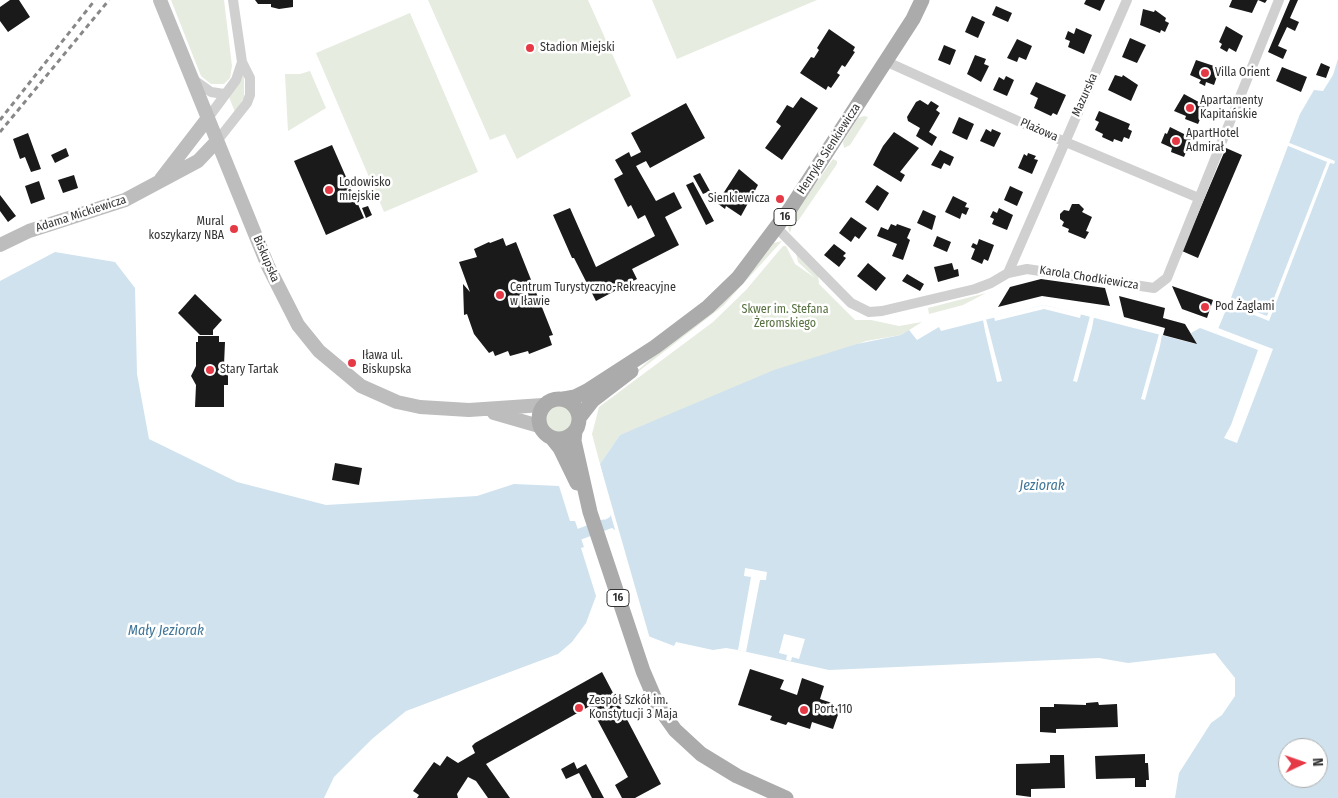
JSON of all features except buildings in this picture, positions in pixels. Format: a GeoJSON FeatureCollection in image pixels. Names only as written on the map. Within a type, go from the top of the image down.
{"type":"FeatureCollection","features":[{"type":"Feature","properties":{"kind":"main road","name":"Henryka Sienkiewicza"},"geometry":{"type":"LineString","coordinates":[[564,399],[575,397],[586,391],[655,347],[692,320],[723,293],[752,262],[777,228],[913,20],[922,0]]}},
{"type":"Feature","properties":{"kind":"main road","name":"Henryka Sienkiewicza"},"geometry":{"type":"LineString","coordinates":[[577,425],[593,400],[634,369],[655,347]]}},
{"type":"Feature","properties":{"kind":"main road","name":"16"},"geometry":{"type":"LineString","coordinates":[[543,405],[555,399],[564,399]]}},
{"type":"Feature","properties":{"kind":"main road"},"geometry":{"type":"LineString","coordinates":[[552,438],[565,439],[577,425],[575,406],[564,399]]}},
{"type":"Feature","properties":{"kind":"main road"},"geometry":{"type":"LineString","coordinates":[[539,426],[539,413],[543,405]]}},
{"type":"Feature","properties":{"kind":"main road","name":"16"},"geometry":{"type":"LineString","coordinates":[[577,425],[574,442],[590,512],[646,678],[667,720],[684,741],[700,754],[737,776],[786,798]]}},
{"type":"Feature","properties":{"kind":"main road","name":"16"},"geometry":{"type":"LineString","coordinates":[[539,426],[544,434],[552,438],[560,448],[590,512]]}},
{"type":"Feature","properties":{"kind":"street","name":"Biskupska"},"geometry":{"type":"LineString","coordinates":[[160,0],[280,292],[298,325],[319,351],[361,386],[397,402],[420,406],[476,410],[511,417],[539,426]]}},
{"type":"Feature","properties":{"kind":"street"},"geometry":{"type":"LineString","coordinates":[[217,141],[247,103],[250,95],[250,78],[242,62],[233,0]]}},
{"type":"Feature","properties":{"kind":"street","name":"Mazurska"},"geometry":{"type":"LineString","coordinates":[[1008,273],[1127,0]]}},
{"type":"Feature","properties":{"kind":"street","name":"Karola Chodkiewicza"},"geometry":{"type":"LineString","coordinates":[[777,228],[851,303],[869,312],[882,311],[975,289],[991,283],[1008,273],[1036,270],[1154,288],[1162,284],[1166,278],[1279,0]]}},
{"type":"Feature","properties":{"kind":"street","name":"Plażowa"},"geometry":{"type":"LineString","coordinates":[[886,61],[1065,142],[1194,196]]}},
{"type":"Feature","properties":{"kind":"street"},"geometry":{"type":"LineString","coordinates":[[208,118],[236,80],[242,62]]}},
{"type":"Feature","properties":{"kind":"street"},"geometry":{"type":"LineString","coordinates":[[191,77],[205,89],[224,94]]}},
{"type":"Feature","properties":{"kind":"street","name":"Adama Mickiewicza"},"geometry":{"type":"LineString","coordinates":[[161,180],[208,118]]}},
{"type":"Feature","properties":{"kind":"street","name":"Adama Mickiewicza"},"geometry":{"type":"LineString","coordinates":[[0,245],[29,231],[112,206],[136,195],[198,161],[217,141]]}},
{"type":"Feature","properties":{"kind":"street"},"geometry":{"type":"LineString","coordinates":[[198,161],[217,164],[231,174]]}},
{"type":"Feature","properties":{"kind":"street","name":"Biskupska"},"geometry":{"type":"LineString","coordinates":[[476,410],[543,405]]}},
{"type":"Feature","properties":{"kind":"green space"},"geometry":{"type":"Polygon","coordinates":[[[171,0],[224,0],[232,66],[230,78],[224,84],[211,84],[201,76],[171,0]]]}},
{"type":"Feature","properties":{"kind":"green space","name":"Stadion Miejski"},"geometry":{"type":"Polygon","coordinates":[[[428,0],[588,0],[631,96],[517,159],[505,134],[490,140],[428,0]]]}},
{"type":"Feature","properties":{"kind":"green space"},"geometry":{"type":"Polygon","coordinates":[[[652,0],[817,0],[677,59],[652,0]]]}},
{"type":"Feature","properties":{"kind":"green space"},"geometry":{"type":"Polygon","coordinates":[[[410,13],[478,172],[384,212],[316,53],[410,13]]]}},
{"type":"Feature","properties":{"kind":"green space"},"geometry":{"type":"Polygon","coordinates":[[[310,71],[326,108],[288,131],[285,74],[300,74],[310,71]]]}},
{"type":"Feature","properties":{"kind":"green space"},"geometry":{"type":"Polygon","coordinates":[[[244,73],[244,98],[235,112],[229,97],[244,73]]]}},
{"type":"Feature","properties":{"kind":"green space"},"geometry":{"type":"Polygon","coordinates":[[[868,117],[850,145],[844,148],[843,142],[858,118],[868,117]]]}},
{"type":"Feature","properties":{"kind":"green space"},"geometry":{"type":"Polygon","coordinates":[[[833,159],[837,161],[837,164],[798,221],[793,222],[790,233],[788,228],[790,220],[833,159]]]}},
{"type":"Feature","properties":{"kind":"green space"},"geometry":{"type":"Polygon","coordinates":[[[782,241],[723,306],[621,385],[757,265],[774,243],[782,241]]]}},
{"type":"Feature","properties":{"kind":"green space","name":"Skwer im. Stefana Żeromskiego"},"geometry":{"type":"Polygon","coordinates":[[[783,246],[786,246],[795,264],[815,278],[798,262],[796,253],[818,275],[819,284],[855,320],[871,320],[899,326],[922,322],[901,335],[866,341],[620,435],[600,464],[592,434],[599,407],[713,322],[746,290],[783,246]]]}},
{"type":"Feature","properties":{"kind":"green space"},"geometry":{"type":"Polygon","coordinates":[[[986,293],[963,305],[929,314],[928,308],[986,293]]]}},
{"type":"Feature","properties":{"kind":"green space"},"geometry":{"type":"Polygon","coordinates":[[[559,405],[569,409],[573,419],[569,429],[559,433],[549,429],[545,419],[549,409],[559,405]]]}},
{"type":"Feature","properties":{"kind":"water","name":"Jeziorak"},"geometry":{"type":"Polygon","coordinates":[[[1338,59],[1338,798],[1175,798],[1179,773],[1211,723],[1222,715],[1235,696],[1235,678],[1215,653],[1128,663],[1099,658],[829,670],[726,648],[713,650],[676,642],[674,646],[648,636],[618,532],[612,528],[606,530],[603,521],[610,517],[612,511],[600,464],[620,435],[774,370],[857,344],[901,335],[909,330],[917,340],[939,327],[941,331],[1044,305],[1196,344],[1191,333],[1200,328],[1216,334],[1228,305],[1220,301],[1229,303],[1300,114],[1314,90],[1323,91],[1333,75],[1338,59]]]}},
{"type":"Feature","properties":{"kind":"water","name":"Mały Jeziorak"},"geometry":{"type":"Polygon","coordinates":[[[55,252],[115,262],[135,288],[137,374],[149,439],[237,482],[326,505],[477,496],[514,484],[559,486],[570,521],[575,521],[584,547],[581,548],[596,596],[586,623],[572,642],[558,654],[406,711],[372,739],[334,777],[324,798],[0,798],[0,281],[55,252]]]}},
{"type":"Feature","properties":{"kind":"pier"},"geometry":{"type":"Polygon","coordinates":[[[1287,142],[1335,161],[1334,164],[1330,163],[1269,321],[1219,301],[1220,299],[1225,300],[1267,316],[1327,162],[1286,145],[1287,142]]]}},
{"type":"Feature","properties":{"kind":"pier"},"geometry":{"type":"Polygon","coordinates":[[[1044,305],[1081,314],[1080,318],[1044,309],[995,321],[994,317],[1044,305]]]}},
{"type":"Feature","properties":{"kind":"pier"},"geometry":{"type":"Polygon","coordinates":[[[1090,316],[1094,317],[1092,328],[1077,382],[1073,381],[1090,316]]]}},
{"type":"Feature","properties":{"kind":"pier"},"geometry":{"type":"Polygon","coordinates":[[[986,319],[1002,381],[997,382],[983,320],[986,319]]]}},
{"type":"Feature","properties":{"kind":"pier"},"geometry":{"type":"Polygon","coordinates":[[[1218,328],[1273,349],[1237,443],[1224,438],[1231,425],[1258,350],[1216,334],[1218,328]]]}},
{"type":"Feature","properties":{"kind":"pier"},"geometry":{"type":"Polygon","coordinates":[[[1159,334],[1162,335],[1160,346],[1145,400],[1141,399],[1159,334]]]}},
{"type":"Feature","properties":{"kind":"pier"},"geometry":{"type":"Polygon","coordinates":[[[599,461],[650,639],[646,637],[605,495],[598,464],[599,461]]]}},
{"type":"Feature","properties":{"kind":"pier"},"geometry":{"type":"Polygon","coordinates":[[[745,568],[767,572],[766,580],[760,580],[746,652],[738,650],[751,577],[744,576],[745,568]]]}},
{"type":"Feature","properties":{"kind":"pier"},"geometry":{"type":"Polygon","coordinates":[[[784,634],[805,639],[799,659],[792,657],[791,661],[786,660],[787,655],[779,653],[784,634]]]}},
{"type":"Feature","properties":{"kind":"waterway"},"geometry":{"type":"LineString","coordinates":[[580,534],[604,525]]}},
{"type":"Feature","properties":{"kind":"railway"},"geometry":{"type":"LineString","coordinates":[[0,120],[95,0]]}},
{"type":"Feature","properties":{"kind":"railway"},"geometry":{"type":"LineString","coordinates":[[0,132],[109,0]]}},
{"type":"Feature","properties":{"kind":"place","name":"Stadion Miejski"},"geometry":{"type":"Point","coordinates":[530,48]}},
{"type":"Feature","properties":{"kind":"place","name":"Villa Orient"},"geometry":{"type":"Point","coordinates":[1205,73]}},
{"type":"Feature","properties":{"kind":"place","name":"Apartamenty Kapitańskie"},"geometry":{"type":"Point","coordinates":[1190,108]}},
{"type":"Feature","properties":{"kind":"place","name":"ApartHotel Admirał"},"geometry":{"type":"Point","coordinates":[1176,141]}},
{"type":"Feature","properties":{"kind":"place","name":"Lodowisko miejskie"},"geometry":{"type":"Point","coordinates":[329,190]}},
{"type":"Feature","properties":{"kind":"place","name":"Sienkiewicza"},"geometry":{"type":"Point","coordinates":[780,199]}},
{"type":"Feature","properties":{"kind":"place","name":"Mural koszykarzy NBA"},"geometry":{"type":"Point","coordinates":[234,229]}},
{"type":"Feature","properties":{"kind":"place","name":"Centrum Turystyczno-Rekreacyjne w Iławie"},"geometry":{"type":"Point","coordinates":[500,295]}},
{"type":"Feature","properties":{"kind":"place","name":"Pod Żaglami"},"geometry":{"type":"Point","coordinates":[1205,307]}},
{"type":"Feature","properties":{"kind":"place","name":"Iława ul. Biskupska"},"geometry":{"type":"Point","coordinates":[352,363]}},
{"type":"Feature","properties":{"kind":"place","name":"Stary Tartak"},"geometry":{"type":"Point","coordinates":[210,370]}},
{"type":"Feature","properties":{"kind":"place","name":"Zespół Szkół im. Konstytucji 3 Maja"},"geometry":{"type":"Point","coordinates":[579,708]}},
{"type":"Feature","properties":{"kind":"place","name":"Port 110"},"geometry":{"type":"Point","coordinates":[804,710]}}]}
